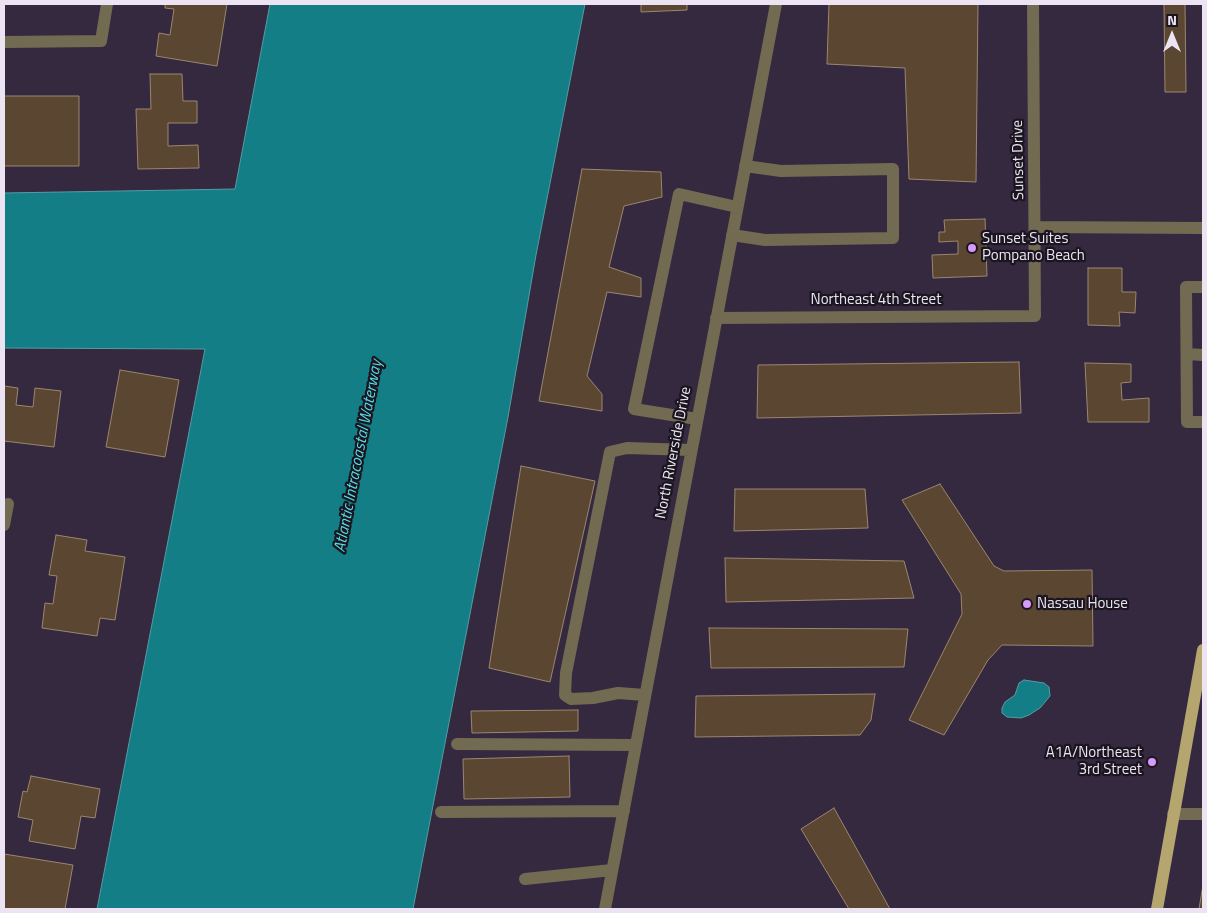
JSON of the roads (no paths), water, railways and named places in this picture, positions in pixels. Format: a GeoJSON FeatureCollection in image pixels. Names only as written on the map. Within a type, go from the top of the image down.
{"type":"FeatureCollection","features":[{"type":"Feature","properties":{"kind":"main road"},"geometry":{"type":"LineString","coordinates":[[1157,909],[1203,650]]}},
{"type":"Feature","properties":{"kind":"street"},"geometry":{"type":"LineString","coordinates":[[4,42],[101,40],[107,4]]}},
{"type":"Feature","properties":{"kind":"street","name":"North Riverside Drive"},"geometry":{"type":"LineString","coordinates":[[605,909],[776,4]]}},
{"type":"Feature","properties":{"kind":"street","name":"Sunset Drive"},"geometry":{"type":"LineString","coordinates":[[1033,4],[1036,227],[1035,316]]}},
{"type":"Feature","properties":{"kind":"street"},"geometry":{"type":"LineString","coordinates":[[732,234],[765,240],[893,238],[893,170],[780,171],[745,166]]}},
{"type":"Feature","properties":{"kind":"street"},"geometry":{"type":"LineString","coordinates":[[697,419],[634,409],[680,194],[737,207]]}},
{"type":"Feature","properties":{"kind":"street"},"geometry":{"type":"LineString","coordinates":[[1036,227],[1203,228]]}},
{"type":"Feature","properties":{"kind":"street"},"geometry":{"type":"LineString","coordinates":[[1203,287],[1186,287],[1187,422],[1203,422]]}},
{"type":"Feature","properties":{"kind":"street","name":"Northeast 4th Street"},"geometry":{"type":"LineString","coordinates":[[716,318],[1035,316]]}},
{"type":"Feature","properties":{"kind":"street"},"geometry":{"type":"LineString","coordinates":[[1187,354],[1203,355]]}},
{"type":"Feature","properties":{"kind":"street"},"geometry":{"type":"LineString","coordinates":[[646,695],[618,693],[593,698],[571,699],[565,695],[566,673],[610,452],[627,448],[691,450]]}},
{"type":"Feature","properties":{"kind":"street"},"geometry":{"type":"LineString","coordinates":[[4,525],[8,504]]}},
{"type":"Feature","properties":{"kind":"street"},"geometry":{"type":"LineString","coordinates":[[457,744],[636,745]]}},
{"type":"Feature","properties":{"kind":"street"},"geometry":{"type":"LineString","coordinates":[[441,812],[624,810]]}},
{"type":"Feature","properties":{"kind":"street"},"geometry":{"type":"LineString","coordinates":[[1173,814],[1203,814]]}},
{"type":"Feature","properties":{"kind":"street"},"geometry":{"type":"LineString","coordinates":[[525,879],[612,870]]}},
{"type":"Feature","properties":{"kind":"water","name":"Atlantic Intracoastal Waterway"},"geometry":{"type":"Polygon","coordinates":[[[270,4],[585,4],[413,909],[97,909],[205,349],[4,348],[4,193],[235,189],[270,4]]]}},
{"type":"Feature","properties":{"kind":"water"},"geometry":{"type":"Polygon","coordinates":[[[1024,680],[1044,683],[1049,687],[1050,696],[1040,708],[1029,715],[1021,718],[1007,717],[1002,713],[1002,708],[1005,702],[1015,695],[1019,683],[1024,680]]]}},
{"type":"Feature","properties":{"kind":"place","name":"Sunset Suites Pompano Beach"},"geometry":{"type":"Point","coordinates":[972,248]}},
{"type":"Feature","properties":{"kind":"place","name":"Nassau House"},"geometry":{"type":"Point","coordinates":[1027,604]}},
{"type":"Feature","properties":{"kind":"place","name":"A1A/Northeast 3rd Street"},"geometry":{"type":"Point","coordinates":[1152,762]}}]}
